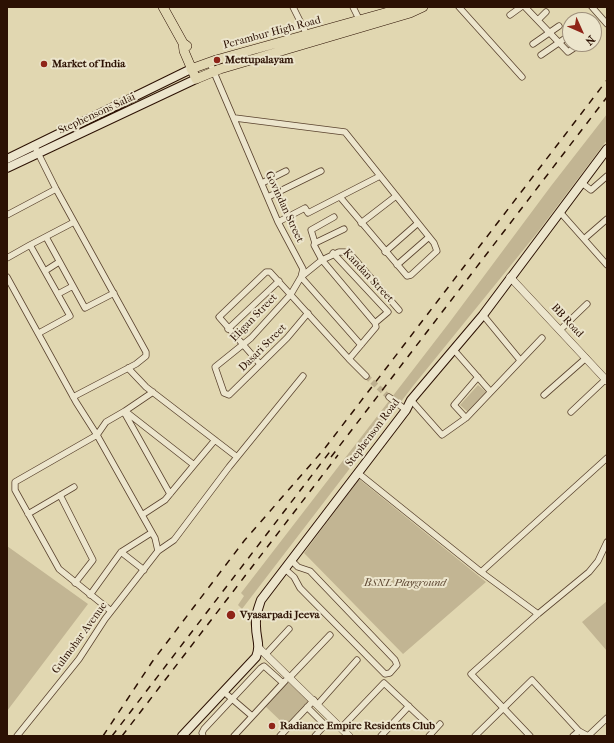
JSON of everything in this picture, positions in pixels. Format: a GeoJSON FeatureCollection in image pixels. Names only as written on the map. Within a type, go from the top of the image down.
{"type":"FeatureCollection","features":[{"type":"Feature","properties":{"kind":"main road"},"geometry":{"type":"LineString","coordinates":[[163,7],[183,43],[189,48],[199,78]]}},
{"type":"Feature","properties":{"kind":"main road","name":"Perambur High Road"},"geometry":{"type":"LineString","coordinates":[[195,68],[212,67],[318,37],[361,24],[406,7]]}},
{"type":"Feature","properties":{"kind":"main road","name":"Perambur High Road"},"geometry":{"type":"LineString","coordinates":[[361,24],[410,13],[423,7]]}},
{"type":"Feature","properties":{"kind":"main road","name":"Perambur High Road"},"geometry":{"type":"LineString","coordinates":[[199,78],[212,67],[307,35],[318,37]]}},
{"type":"Feature","properties":{"kind":"main road","name":"Stephensons Salai"},"geometry":{"type":"LineString","coordinates":[[7,159],[195,68]]}},
{"type":"Feature","properties":{"kind":"main road","name":"Stephensons Salai"},"geometry":{"type":"LineString","coordinates":[[7,168],[199,78]]}},
{"type":"Feature","properties":{"kind":"main road","name":"Stephenson Road"},"geometry":{"type":"LineString","coordinates":[[263,652],[256,625],[257,612],[261,600],[294,563],[412,400],[483,315],[607,148]]}},
{"type":"Feature","properties":{"kind":"main road"},"geometry":{"type":"LineString","coordinates":[[182,736],[263,652]]}},
{"type":"Feature","properties":{"kind":"street"},"geometry":{"type":"LineString","coordinates":[[293,7],[307,35]]}},
{"type":"Feature","properties":{"kind":"street"},"geometry":{"type":"LineString","coordinates":[[353,7],[361,24]]}},
{"type":"Feature","properties":{"kind":"street"},"geometry":{"type":"LineString","coordinates":[[459,7],[522,77]]}},
{"type":"Feature","properties":{"kind":"street"},"geometry":{"type":"LineString","coordinates":[[510,15],[521,7]]}},
{"type":"Feature","properties":{"kind":"street"},"geometry":{"type":"LineString","coordinates":[[525,7],[562,47]]}},
{"type":"Feature","properties":{"kind":"street"},"geometry":{"type":"LineString","coordinates":[[592,7],[607,24]]}},
{"type":"Feature","properties":{"kind":"street"},"geometry":{"type":"LineString","coordinates":[[538,20],[546,12]]}},
{"type":"Feature","properties":{"kind":"street"},"geometry":{"type":"LineString","coordinates":[[533,44],[559,26]]}},
{"type":"Feature","properties":{"kind":"street"},"geometry":{"type":"LineString","coordinates":[[541,56],[562,40]]}},
{"type":"Feature","properties":{"kind":"street","name":"Govindan Street"},"geometry":{"type":"LineString","coordinates":[[212,67],[278,222],[303,269],[301,277]]}},
{"type":"Feature","properties":{"kind":"street"},"geometry":{"type":"LineString","coordinates":[[235,118],[345,132],[429,237],[437,251],[411,275],[407,276],[340,197]]}},
{"type":"Feature","properties":{"kind":"street"},"geometry":{"type":"LineString","coordinates":[[34,146],[56,189],[146,352],[144,358],[128,368],[73,397]]}},
{"type":"Feature","properties":{"kind":"street"},"geometry":{"type":"LineString","coordinates":[[262,183],[286,171]]}},
{"type":"Feature","properties":{"kind":"street"},"geometry":{"type":"LineString","coordinates":[[268,197],[321,171]]}},
{"type":"Feature","properties":{"kind":"street"},"geometry":{"type":"LineString","coordinates":[[278,222],[305,208],[308,213],[380,176]]}},
{"type":"Feature","properties":{"kind":"street"},"geometry":{"type":"LineString","coordinates":[[582,183],[591,190],[607,176]]}},
{"type":"Feature","properties":{"kind":"street"},"geometry":{"type":"LineString","coordinates":[[7,215],[56,189]]}},
{"type":"Feature","properties":{"kind":"street"},"geometry":{"type":"LineString","coordinates":[[361,223],[396,196]]}},
{"type":"Feature","properties":{"kind":"street"},"geometry":{"type":"LineString","coordinates":[[560,212],[607,265]]}},
{"type":"Feature","properties":{"kind":"street"},"geometry":{"type":"LineString","coordinates":[[334,217],[311,230],[315,242],[314,245],[322,260],[375,323],[374,331],[349,359]]}},
{"type":"Feature","properties":{"kind":"street"},"geometry":{"type":"LineString","coordinates":[[584,238],[607,219]]}},
{"type":"Feature","properties":{"kind":"street"},"geometry":{"type":"LineString","coordinates":[[7,258],[74,222]]}},
{"type":"Feature","properties":{"kind":"street"},"geometry":{"type":"LineString","coordinates":[[386,252],[418,223]]}},
{"type":"Feature","properties":{"kind":"street"},"geometry":{"type":"LineString","coordinates":[[315,242],[344,229]]}},
{"type":"Feature","properties":{"kind":"street"},"geometry":{"type":"LineString","coordinates":[[46,237],[85,308],[114,293]]}},
{"type":"Feature","properties":{"kind":"street"},"geometry":{"type":"LineString","coordinates":[[397,265],[429,237]]}},
{"type":"Feature","properties":{"kind":"street"},"geometry":{"type":"LineString","coordinates":[[30,245],[70,316],[39,333]]}},
{"type":"Feature","properties":{"kind":"street"},"geometry":{"type":"LineString","coordinates":[[360,345],[301,277],[333,253],[345,252],[352,256],[399,310]]}},
{"type":"Feature","properties":{"kind":"street","name":"Kandan Street"},"geometry":{"type":"LineString","coordinates":[[333,253],[388,312],[375,323]]}},
{"type":"Feature","properties":{"kind":"street"},"geometry":{"type":"LineString","coordinates":[[45,271],[59,262]]}},
{"type":"Feature","properties":{"kind":"street"},"geometry":{"type":"LineString","coordinates":[[260,364],[219,317],[266,272],[272,273],[366,376]]}},
{"type":"Feature","properties":{"kind":"street"},"geometry":{"type":"LineString","coordinates":[[7,277],[73,397],[97,434],[152,533],[157,544],[158,551]]}},
{"type":"Feature","properties":{"kind":"street","name":"Eligan Street"},"geometry":{"type":"LineString","coordinates":[[229,395],[224,392],[215,367],[243,346],[291,294],[301,277]]}},
{"type":"Feature","properties":{"kind":"street","name":"BB Road"},"geometry":{"type":"LineString","coordinates":[[510,277],[607,379]]}},
{"type":"Feature","properties":{"kind":"street"},"geometry":{"type":"LineString","coordinates":[[228,329],[279,281]]}},
{"type":"Feature","properties":{"kind":"street"},"geometry":{"type":"LineString","coordinates":[[58,294],[73,286]]}},
{"type":"Feature","properties":{"kind":"street"},"geometry":{"type":"LineString","coordinates":[[560,330],[587,304]]}},
{"type":"Feature","properties":{"kind":"street","name":"Dasari Street"},"geometry":{"type":"LineString","coordinates":[[229,395],[287,338],[308,313]]}},
{"type":"Feature","properties":{"kind":"street"},"geometry":{"type":"LineString","coordinates":[[483,315],[520,360]]}},
{"type":"Feature","properties":{"kind":"street"},"geometry":{"type":"LineString","coordinates":[[412,400],[442,435],[466,418],[542,338]]}},
{"type":"Feature","properties":{"kind":"street"},"geometry":{"type":"LineString","coordinates":[[454,350],[490,391]]}},
{"type":"Feature","properties":{"kind":"street"},"geometry":{"type":"LineString","coordinates":[[544,395],[586,358]]}},
{"type":"Feature","properties":{"kind":"street"},"geometry":{"type":"LineString","coordinates":[[128,368],[153,392],[237,457]]}},
{"type":"Feature","properties":{"kind":"street","name":"Gulmohar Avenue"},"geometry":{"type":"LineString","coordinates":[[17,736],[79,659],[111,611],[158,551],[174,540],[237,457],[303,376]]}},
{"type":"Feature","properties":{"kind":"street"},"geometry":{"type":"LineString","coordinates":[[466,418],[454,405],[478,378]]}},
{"type":"Feature","properties":{"kind":"street"},"geometry":{"type":"LineString","coordinates":[[571,412],[607,379]]}},
{"type":"Feature","properties":{"kind":"street"},"geometry":{"type":"LineString","coordinates":[[111,611],[55,564],[15,490],[15,482],[97,434],[106,422],[153,392]]}},
{"type":"Feature","properties":{"kind":"street"},"geometry":{"type":"LineString","coordinates":[[389,398],[406,410]]}},
{"type":"Feature","properties":{"kind":"street"},"geometry":{"type":"LineString","coordinates":[[124,411],[194,465]]}},
{"type":"Feature","properties":{"kind":"street"},"geometry":{"type":"LineString","coordinates":[[124,411],[170,494]]}},
{"type":"Feature","properties":{"kind":"street"},"geometry":{"type":"LineString","coordinates":[[142,515],[165,500],[215,440]]}},
{"type":"Feature","properties":{"kind":"street"},"geometry":{"type":"LineString","coordinates":[[481,572],[607,458]]}},
{"type":"Feature","properties":{"kind":"street"},"geometry":{"type":"LineString","coordinates":[[358,473],[481,572],[538,614]]}},
{"type":"Feature","properties":{"kind":"street"},"geometry":{"type":"LineString","coordinates":[[28,514],[74,486]]}},
{"type":"Feature","properties":{"kind":"street"},"geometry":{"type":"LineString","coordinates":[[60,495],[93,560],[75,582]]}},
{"type":"Feature","properties":{"kind":"street"},"geometry":{"type":"LineString","coordinates":[[90,594],[121,552],[152,533]]}},
{"type":"Feature","properties":{"kind":"street"},"geometry":{"type":"LineString","coordinates":[[530,736],[471,674],[538,614],[589,572],[598,562],[606,543]]}},
{"type":"Feature","properties":{"kind":"street"},"geometry":{"type":"LineString","coordinates":[[121,552],[144,570]]}},
{"type":"Feature","properties":{"kind":"street"},"geometry":{"type":"LineString","coordinates":[[287,571],[295,579],[300,588],[385,674],[390,673],[396,665],[395,660],[311,572],[294,563]]}},
{"type":"Feature","properties":{"kind":"street"},"geometry":{"type":"LineString","coordinates":[[295,579],[304,569]]}},
{"type":"Feature","properties":{"kind":"street"},"geometry":{"type":"LineString","coordinates":[[289,629],[263,652],[342,727],[349,736]]}},
{"type":"Feature","properties":{"kind":"street"},"geometry":{"type":"LineString","coordinates":[[243,736],[236,734],[330,635]]}},
{"type":"Feature","properties":{"kind":"street"},"geometry":{"type":"LineString","coordinates":[[280,736],[307,707],[316,702],[357,660]]}},
{"type":"Feature","properties":{"kind":"street"},"geometry":{"type":"LineString","coordinates":[[203,736],[202,733],[204,729],[264,666],[283,683]]}},
{"type":"Feature","properties":{"kind":"street"},"geometry":{"type":"LineString","coordinates":[[475,736],[532,680],[579,731],[588,736],[607,718]]}},
{"type":"Feature","properties":{"kind":"street"},"geometry":{"type":"LineString","coordinates":[[342,727],[384,683],[434,730]]}},
{"type":"Feature","properties":{"kind":"street"},"geometry":{"type":"LineString","coordinates":[[224,692],[252,716]]}},
{"type":"Feature","properties":{"kind":"street"},"geometry":{"type":"LineString","coordinates":[[380,736],[409,706]]}},
{"type":"Feature","properties":{"kind":"street"},"geometry":{"type":"LineString","coordinates":[[307,707],[325,725],[315,736]]}},
{"type":"Feature","properties":{"kind":"street"},"geometry":{"type":"LineString","coordinates":[[429,736],[440,724]]}},
{"type":"Feature","properties":{"kind":"street"},"geometry":{"type":"LineString","coordinates":[[573,736],[579,731]]}},
{"type":"Feature","properties":{"kind":"green space"},"geometry":{"type":"Polygon","coordinates":[[[607,114],[607,140],[537,233],[413,386],[242,609],[238,605],[244,596],[241,593],[449,323],[551,186],[607,114]]]}},
{"type":"Feature","properties":{"kind":"green space"},"geometry":{"type":"Polygon","coordinates":[[[478,385],[487,393],[469,413],[460,405],[478,385]]]}},
{"type":"Feature","properties":{"kind":"green space","name":"BSNL Playground"},"geometry":{"type":"Polygon","coordinates":[[[359,479],[486,582],[403,654],[304,553],[359,479]]]}},
{"type":"Feature","properties":{"kind":"green space"},"geometry":{"type":"Polygon","coordinates":[[[7,546],[88,604],[7,711],[7,546]]]}},
{"type":"Feature","properties":{"kind":"green space"},"geometry":{"type":"Polygon","coordinates":[[[607,601],[607,651],[582,622],[607,601]]]}},
{"type":"Feature","properties":{"kind":"green space"},"geometry":{"type":"Polygon","coordinates":[[[288,682],[309,701],[286,726],[265,706],[288,682]]]}},
{"type":"Feature","properties":{"kind":"tunnel"},"geometry":{"type":"LineString","coordinates":[[366,376],[389,397]]}},
{"type":"Feature","properties":{"kind":"railway"},"geometry":{"type":"LineString","coordinates":[[103,736],[152,662],[244,541],[325,448],[607,80]]}},
{"type":"Feature","properties":{"kind":"railway"},"geometry":{"type":"LineString","coordinates":[[331,457],[607,97]]}},
{"type":"Feature","properties":{"kind":"railway"},"geometry":{"type":"LineString","coordinates":[[112,736],[332,449]]}},
{"type":"Feature","properties":{"kind":"railway"},"geometry":{"type":"LineString","coordinates":[[122,736],[338,455]]}},
{"type":"Feature","properties":{"kind":"place","name":"Mettupalayam"},"geometry":{"type":"Point","coordinates":[217,60]}},
{"type":"Feature","properties":{"kind":"place","name":"Market of India"},"geometry":{"type":"Point","coordinates":[44,64]}},
{"type":"Feature","properties":{"kind":"place","name":"Vyasarpadi Jeeva"},"geometry":{"type":"Point","coordinates":[231,615]}},
{"type":"Feature","properties":{"kind":"place","name":"Radiance Empire Residents Club"},"geometry":{"type":"Point","coordinates":[272,726]}}]}
